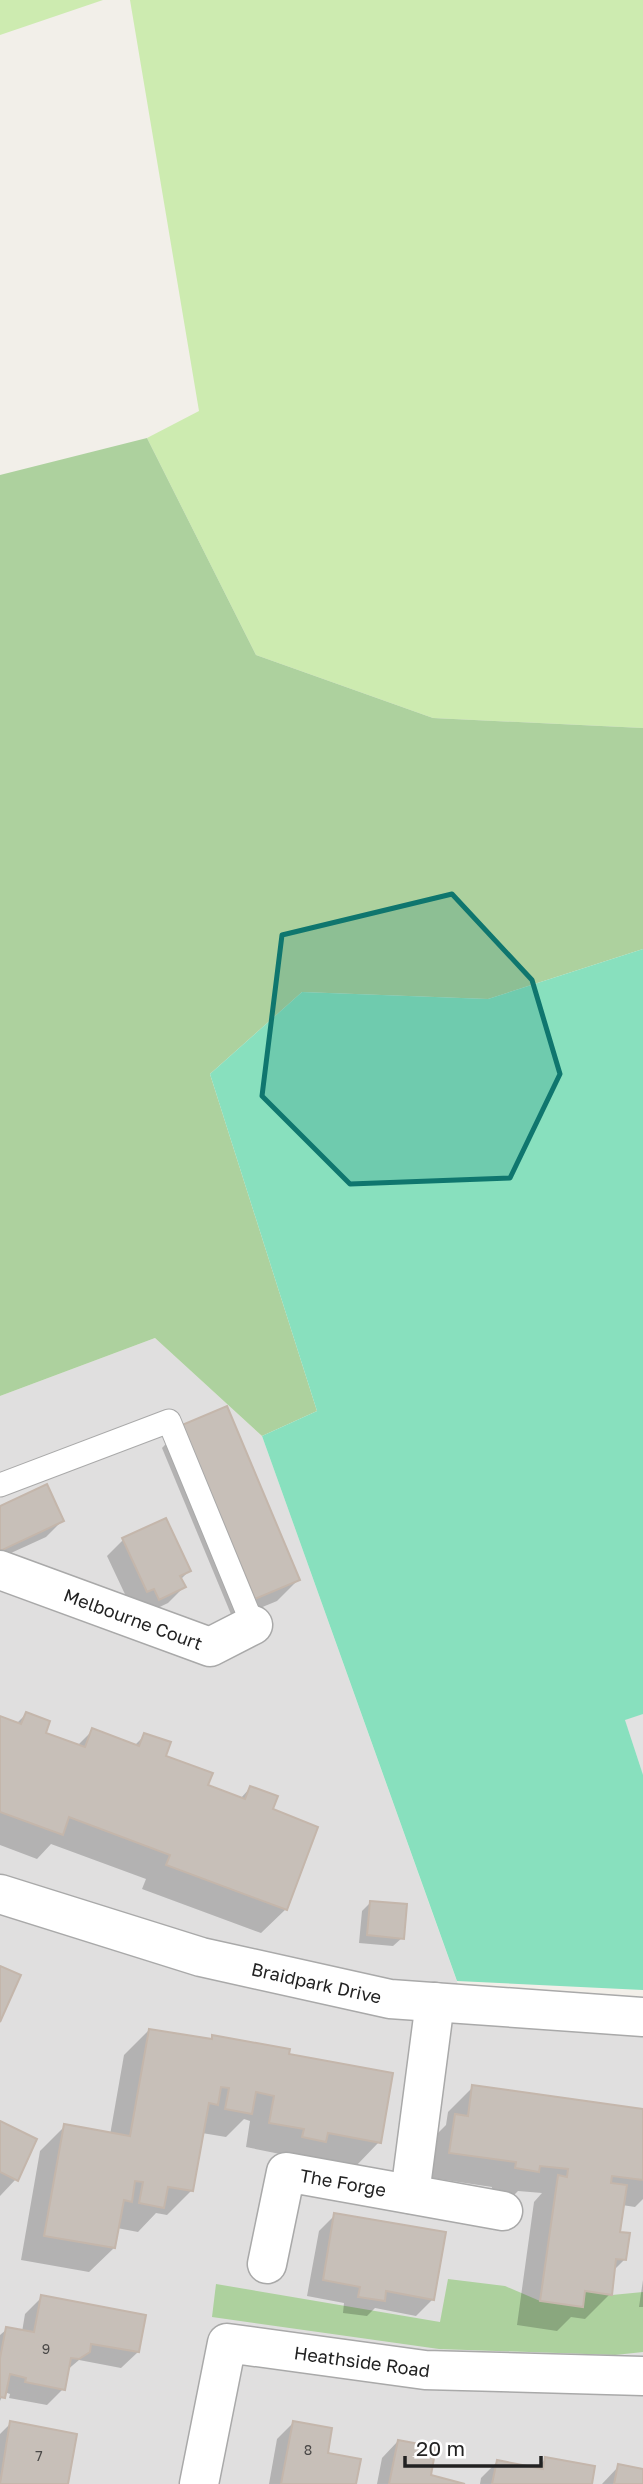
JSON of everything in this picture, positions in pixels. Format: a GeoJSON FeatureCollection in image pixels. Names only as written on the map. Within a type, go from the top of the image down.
{"type":"FeatureCollection","features":[{"type":"Feature","properties":{"kind":"street","name":"Melbourne Court"},"geometry":{"type":"LineString","coordinates":[[0,1570],[210,1647],[253,1625]]}},
{"type":"Feature","properties":{"kind":"street","name":"Braidpark Drive"},"geometry":{"type":"LineString","coordinates":[[0,1894],[201,1958],[390,1999],[643,2017]]}},
{"type":"Feature","properties":{"kind":"street","name":"The Forge"},"geometry":{"type":"LineString","coordinates":[[410,2194],[435,2003]]}},
{"type":"Feature","properties":{"kind":"street","name":"The Forge"},"geometry":{"type":"LineString","coordinates":[[267,2264],[286,2172],[503,2211]]}},
{"type":"Feature","properties":{"kind":"street","name":"Heathside Road"},"geometry":{"type":"LineString","coordinates":[[199,2484],[227,2343],[425,2370],[643,2376]]}},
{"type":"Feature","properties":{"kind":"lane","name":"Melbourne Court"},"geometry":{"type":"LineString","coordinates":[[0,1485],[169,1421],[253,1625]]}},
{"type":"Feature","properties":{"kind":"highlighted area"},"geometry":{"type":"Polygon","coordinates":[[[452,894],[532,980],[560,1074],[510,1178],[350,1184],[262,1096],[282,935],[452,894]]]}},
{"type":"Feature","properties":{"kind":"shaded area"},"geometry":{"type":"Polygon","coordinates":[[[155,1338],[262,1436],[465,2004],[643,2017],[643,2484],[0,2484],[0,1396],[155,1338]]]}},
{"type":"Feature","properties":{"kind":"shaded area"},"geometry":{"type":"Polygon","coordinates":[[[643,1714],[643,1775],[625,1720],[643,1714]]]}},
{"type":"Feature","properties":{"kind":"green space"},"geometry":{"type":"Polygon","coordinates":[[[0,0],[103,0],[0,35],[0,0]]]}},
{"type":"Feature","properties":{"kind":"green space"},"geometry":{"type":"Polygon","coordinates":[[[130,0],[643,0],[643,728],[433,718],[256,655],[147,438],[199,411],[130,0]]]}},
{"type":"Feature","properties":{"kind":"green space"},"geometry":{"type":"Polygon","coordinates":[[[147,438],[256,655],[433,718],[643,728],[643,949],[488,999],[302,992],[210,1074],[317,1411],[262,1436],[155,1338],[0,1396],[0,475],[147,438]]]}},
{"type":"Feature","properties":{"kind":"green space"},"geometry":{"type":"Polygon","coordinates":[[[643,949],[643,1990],[457,1981],[262,1436],[317,1411],[210,1074],[302,992],[488,999],[643,949]]]}},
{"type":"Feature","properties":{"kind":"green space"},"geometry":{"type":"Polygon","coordinates":[[[448,2279],[505,2286],[540,2301],[582,2307],[585,2291],[612,2295],[643,2292],[643,2352],[615,2355],[439,2349],[212,2317],[216,2284],[440,2322],[448,2279]]]}},
{"type":"Feature","properties":{"kind":"building"},"geometry":{"type":"Polygon","coordinates":[[[227,1406],[300,1580],[255,1599],[182,1425],[227,1406]]]}},
{"type":"Feature","properties":{"kind":"building"},"geometry":{"type":"Polygon","coordinates":[[[47,1484],[64,1521],[0,1551],[0,1506],[47,1484]]]}},
{"type":"Feature","properties":{"kind":"building"},"geometry":{"type":"Polygon","coordinates":[[[166,1518],[191,1571],[180,1576],[186,1587],[159,1600],[154,1589],[147,1592],[122,1538],[166,1518]]]}},
{"type":"Feature","properties":{"kind":"building"},"geometry":{"type":"Polygon","coordinates":[[[26,1712],[50,1721],[46,1733],[85,1747],[92,1728],[139,1746],[144,1733],[171,1742],[166,1756],[213,1773],[208,1785],[245,1799],[250,1786],[278,1796],[273,1809],[318,1827],[287,1910],[166,1865],[170,1855],[69,1817],[63,1835],[0,1812],[0,1716],[21,1724],[26,1712]]]}},
{"type":"Feature","properties":{"kind":"building"},"geometry":{"type":"Polygon","coordinates":[[[370,1901],[407,1904],[404,1939],[367,1935],[370,1901]]]}},
{"type":"Feature","properties":{"kind":"building"},"geometry":{"type":"Polygon","coordinates":[[[0,1966],[21,1975],[0,2022],[0,1966]]]}},
{"type":"Feature","properties":{"kind":"building"},"geometry":{"type":"Polygon","coordinates":[[[149,2029],[212,2039],[212,2035],[290,2049],[289,2054],[393,2073],[381,2143],[328,2133],[326,2142],[302,2137],[304,2129],[269,2123],[274,2096],[256,2092],[252,2114],[225,2109],[229,2088],[221,2087],[218,2105],[209,2103],[193,2191],[168,2187],[164,2208],[139,2203],[143,2182],[135,2181],[132,2202],[124,2200],[115,2248],[44,2236],[64,2124],[130,2136],[149,2029]]]}},
{"type":"Feature","properties":{"kind":"building"},"geometry":{"type":"Polygon","coordinates":[[[472,2085],[643,2109],[643,2180],[612,2176],[611,2183],[627,2185],[620,2232],[630,2233],[626,2260],[616,2259],[612,2295],[585,2291],[583,2307],[540,2301],[558,2175],[567,2177],[568,2169],[540,2166],[539,2172],[515,2168],[516,2162],[449,2153],[455,2114],[468,2116],[472,2085]]]}},
{"type":"Feature","properties":{"kind":"building"},"geometry":{"type":"Polygon","coordinates":[[[0,2121],[37,2139],[18,2181],[0,2172],[0,2121]]]}},
{"type":"Feature","properties":{"kind":"building"},"geometry":{"type":"Polygon","coordinates":[[[334,2213],[446,2232],[434,2300],[386,2291],[385,2301],[358,2297],[360,2287],[323,2280],[334,2213]]]}},
{"type":"Feature","properties":{"kind":"building"},"geometry":{"type":"Polygon","coordinates":[[[41,2295],[146,2315],[139,2352],[91,2344],[90,2352],[79,2359],[71,2358],[65,2390],[25,2382],[26,2378],[10,2374],[5,2398],[0,2397],[0,2358],[6,2327],[34,2332],[41,2295]]]}},
{"type":"Feature","properties":{"kind":"building"},"geometry":{"type":"Polygon","coordinates":[[[10,2421],[77,2434],[68,2484],[0,2484],[10,2421]]]}},
{"type":"Feature","properties":{"kind":"building"},"geometry":{"type":"Polygon","coordinates":[[[293,2421],[332,2428],[328,2453],[361,2459],[356,2484],[281,2484],[293,2421]]]}},
{"type":"Feature","properties":{"kind":"building"},"geometry":{"type":"Polygon","coordinates":[[[398,2440],[436,2447],[431,2475],[465,2484],[389,2484],[398,2440]]]}},
{"type":"Feature","properties":{"kind":"building"},"geometry":{"type":"Polygon","coordinates":[[[545,2457],[595,2466],[592,2484],[492,2484],[497,2460],[543,2469],[545,2457]]]}},
{"type":"Feature","properties":{"kind":"building"},"geometry":{"type":"Polygon","coordinates":[[[618,2464],[643,2469],[643,2484],[614,2484],[618,2464]]]}}]}
